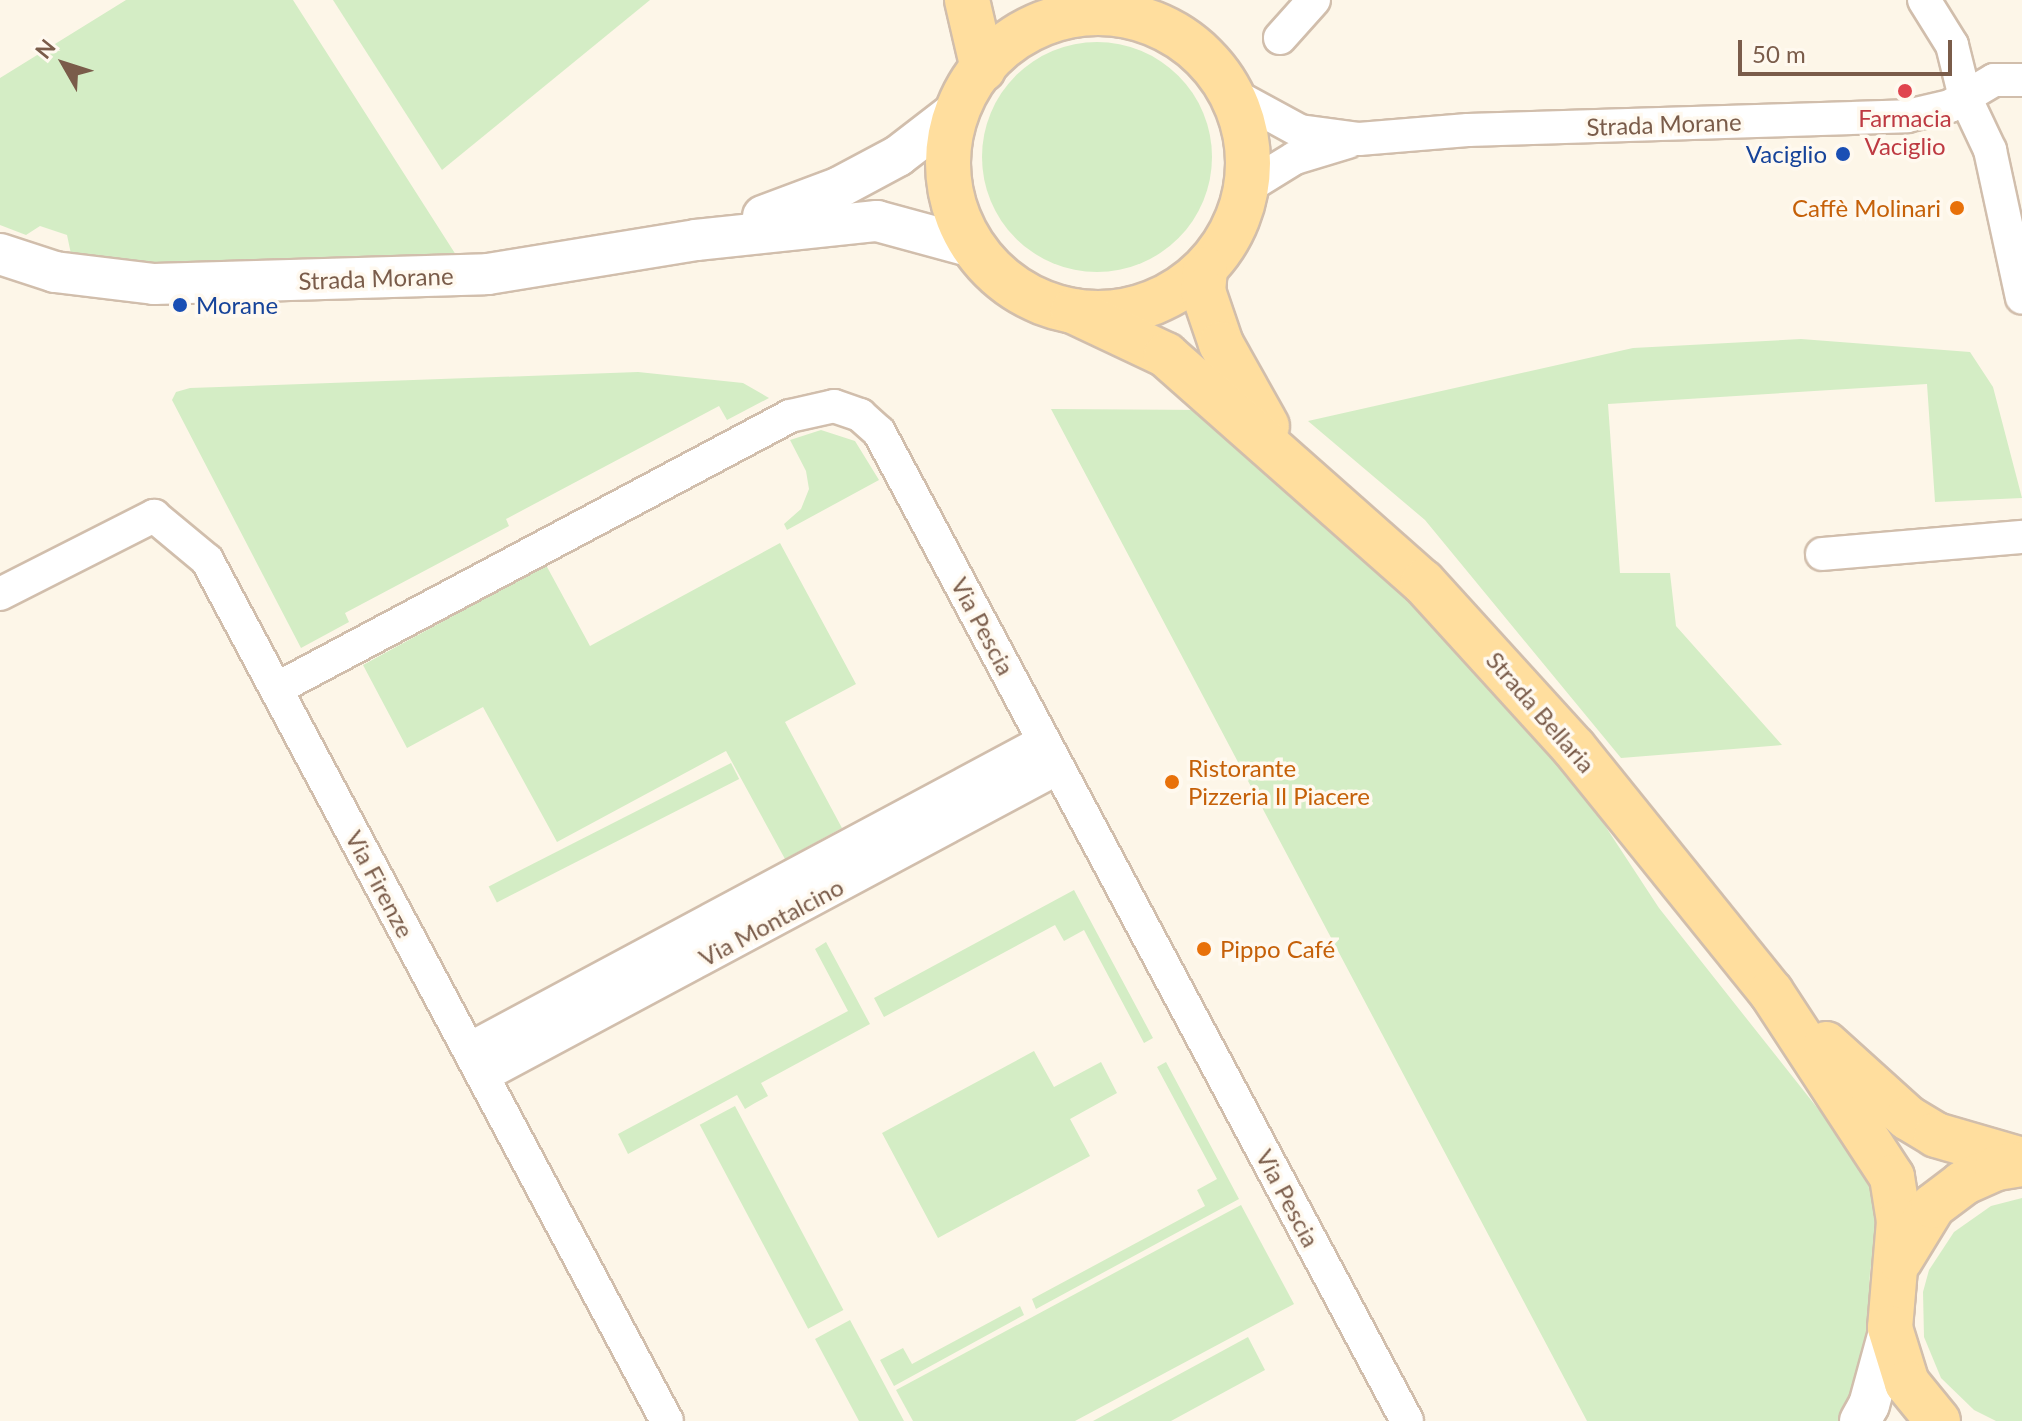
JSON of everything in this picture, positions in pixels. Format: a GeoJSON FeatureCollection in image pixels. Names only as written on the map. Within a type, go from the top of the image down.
{"type":"FeatureCollection","features":[{"type":"Feature","properties":{"kind":"main road"},"geometry":{"type":"LineString","coordinates":[[967,0],[983,69]]}},
{"type":"Feature","properties":{"kind":"main road"},"geometry":{"type":"LineString","coordinates":[[973,247],[952,195],[949,166],[958,110],[983,69],[1020,36],[1080,7],[1146,21],[1173,33],[1197,49],[1232,94],[1247,140],[1246,188],[1238,218],[1205,269],[1144,306],[1097,313],[1073,311]]}},
{"type":"Feature","properties":{"kind":"main road","name":"Strada Bellaria"},"geometry":{"type":"LineString","coordinates":[[973,247],[1007,282],[1166,355],[1284,456],[1423,582],[1502,665],[1771,992],[1892,1177],[1899,1221],[1890,1328],[1907,1383],[1938,1421]]}},
{"type":"Feature","properties":{"kind":"main road","name":"Strada Bellaria"},"geometry":{"type":"LineString","coordinates":[[1205,269],[1203,291],[1221,344],[1284,456]]}},
{"type":"Feature","properties":{"kind":"main road","name":"Strada Bellaria"},"geometry":{"type":"LineString","coordinates":[[1771,992],[1908,1118],[1959,1145],[2022,1162]]}},
{"type":"Feature","properties":{"kind":"main road","name":"Strada Bellaria"},"geometry":{"type":"LineString","coordinates":[[1895,1269],[1911,1235],[1933,1206],[1963,1183],[2022,1162]]}},
{"type":"Feature","properties":{"kind":"street"},"geometry":{"type":"LineString","coordinates":[[1280,38],[1314,0]]}},
{"type":"Feature","properties":{"kind":"street"},"geometry":{"type":"LineString","coordinates":[[1924,0],[1952,45],[1965,97],[1990,150],[2022,298]]}},
{"type":"Feature","properties":{"kind":"street","name":"Strada Morane"},"geometry":{"type":"LineString","coordinates":[[1246,188],[1295,158],[1359,139],[1468,130],[1907,116],[1965,97],[1994,80],[2022,80]]}},
{"type":"Feature","properties":{"kind":"street","name":"Strada Morane"},"geometry":{"type":"LineString","coordinates":[[1232,94],[1300,131],[1359,139]]}},
{"type":"Feature","properties":{"kind":"street","name":"Strada Morane"},"geometry":{"type":"LineString","coordinates":[[696,240],[840,187],[898,156],[958,110]]}},
{"type":"Feature","properties":{"kind":"street","name":"Strada Morane"},"geometry":{"type":"LineString","coordinates":[[0,274],[55,272],[154,284],[488,274],[696,240],[877,221],[973,247]]}},
{"type":"Feature","properties":{"kind":"street","name":"Strada Morane"},"geometry":{"type":"LineString","coordinates":[[0,254],[55,272]]}},
{"type":"Feature","properties":{"kind":"street","name":"Via Pescia"},"geometry":{"type":"LineString","coordinates":[[276,689],[790,416],[834,406],[860,415],[879,432],[1407,1421]]}},
{"type":"Feature","properties":{"kind":"street","name":"Via Firenze"},"geometry":{"type":"LineString","coordinates":[[0,594],[154,516],[207,560],[667,1421]]}},
{"type":"Feature","properties":{"kind":"street"},"geometry":{"type":"LineString","coordinates":[[1822,554],[2022,537]]}},
{"type":"Feature","properties":{"kind":"street","name":"Via Montalcino"},"geometry":{"type":"LineString","coordinates":[[476,1063],[1051,754]]}},
{"type":"Feature","properties":{"kind":"street"},"geometry":{"type":"LineString","coordinates":[[1860,1421],[1869,1405],[1890,1328]]}},
{"type":"Feature","properties":{"kind":"green space"},"geometry":{"type":"Polygon","coordinates":[[[126,0],[293,0],[456,255],[133,268],[71,254],[67,235],[40,226],[26,235],[0,225],[0,78],[126,0]]]}},
{"type":"Feature","properties":{"kind":"green space"},"geometry":{"type":"Polygon","coordinates":[[[333,0],[650,0],[442,170],[333,0]]]}},
{"type":"Feature","properties":{"kind":"green space"},"geometry":{"type":"Polygon","coordinates":[[[1097,42],[1119,44],[1141,51],[1161,61],[1178,76],[1193,93],[1203,113],[1210,135],[1210,179],[1203,201],[1193,221],[1178,238],[1161,253],[1141,263],[1119,270],[1097,272],[1075,270],[1053,263],[1033,253],[1016,238],[1001,221],[991,201],[984,179],[982,157],[984,135],[991,113],[1001,93],[1016,76],[1033,61],[1053,51],[1075,44],[1097,42]]]}},
{"type":"Feature","properties":{"kind":"green space"},"geometry":{"type":"Polygon","coordinates":[[[1801,339],[1970,352],[1993,387],[2022,498],[1935,502],[1927,384],[1608,404],[1620,573],[1670,573],[1676,626],[1782,745],[1621,758],[1425,520],[1308,421],[1633,348],[1801,339]]]}},
{"type":"Feature","properties":{"kind":"green space"},"geometry":{"type":"Polygon","coordinates":[[[638,372],[743,383],[769,398],[727,420],[719,406],[506,519],[509,526],[345,613],[349,622],[301,648],[172,400],[176,392],[190,388],[638,372]]]}},
{"type":"Feature","properties":{"kind":"green space"},"geometry":{"type":"Polygon","coordinates":[[[1051,409],[1207,410],[1411,595],[1556,751],[1659,908],[1849,1148],[1883,1205],[1870,1271],[1866,1370],[1860,1392],[1839,1421],[1587,1421],[1051,409]]]}},
{"type":"Feature","properties":{"kind":"green space"},"geometry":{"type":"Polygon","coordinates":[[[821,430],[855,441],[879,480],[787,530],[784,524],[801,509],[809,489],[806,471],[790,440],[821,430]]]}},
{"type":"Feature","properties":{"kind":"green space"},"geometry":{"type":"Polygon","coordinates":[[[780,543],[856,684],[785,722],[842,828],[785,859],[726,751],[557,842],[483,707],[407,748],[363,665],[546,565],[590,646],[780,543]]]}},
{"type":"Feature","properties":{"kind":"green space"},"geometry":{"type":"Polygon","coordinates":[[[731,763],[739,779],[497,903],[489,886],[731,763]]]}},
{"type":"Feature","properties":{"kind":"green space"},"geometry":{"type":"Polygon","coordinates":[[[1074,890],[1153,1038],[1144,1043],[1084,930],[1064,941],[1055,925],[884,1017],[874,998],[1074,890]]]}},
{"type":"Feature","properties":{"kind":"green space"},"geometry":{"type":"Polygon","coordinates":[[[826,942],[870,1024],[761,1083],[768,1096],[745,1109],[737,1095],[628,1154],[618,1134],[848,1011],[815,949],[826,942]]]}},
{"type":"Feature","properties":{"kind":"green space"},"geometry":{"type":"Polygon","coordinates":[[[1034,1051],[1054,1087],[1101,1062],[1117,1093],[1070,1119],[1090,1156],[938,1238],[882,1133],[1034,1051]]]}},
{"type":"Feature","properties":{"kind":"green space"},"geometry":{"type":"Polygon","coordinates":[[[1166,1062],[1239,1199],[1036,1309],[1032,1299],[1205,1206],[1197,1190],[1217,1179],[1157,1067],[1166,1062]]]}},
{"type":"Feature","properties":{"kind":"green space"},"geometry":{"type":"Polygon","coordinates":[[[735,1106],[843,1310],[808,1329],[700,1125],[735,1106]]]}},
{"type":"Feature","properties":{"kind":"green space"},"geometry":{"type":"Polygon","coordinates":[[[2022,1198],[2022,1421],[1996,1421],[1974,1410],[1941,1378],[1924,1337],[1923,1292],[1929,1270],[1954,1232],[1991,1206],[2022,1198]]]}},
{"type":"Feature","properties":{"kind":"green space"},"geometry":{"type":"Polygon","coordinates":[[[1241,1205],[1294,1304],[1075,1421],[913,1421],[896,1390],[1241,1205]]]}},
{"type":"Feature","properties":{"kind":"green space"},"geometry":{"type":"Polygon","coordinates":[[[1020,1306],[1024,1315],[894,1386],[880,1360],[903,1348],[912,1364],[1020,1306]]]}},
{"type":"Feature","properties":{"kind":"green space"},"geometry":{"type":"Polygon","coordinates":[[[850,1320],[904,1421],[859,1421],[815,1339],[850,1320]]]}},
{"type":"Feature","properties":{"kind":"green space"},"geometry":{"type":"Polygon","coordinates":[[[1248,1337],[1265,1370],[1171,1421],[1093,1421],[1248,1337]]]}},
{"type":"Feature","properties":{"kind":"place","name":"Farmacia Vaciglio"},"geometry":{"type":"Point","coordinates":[1905,91]}},
{"type":"Feature","properties":{"kind":"place","name":"Vaciglio"},"geometry":{"type":"Point","coordinates":[1843,154]}},
{"type":"Feature","properties":{"kind":"place","name":"Caffè Molinari"},"geometry":{"type":"Point","coordinates":[1957,208]}},
{"type":"Feature","properties":{"kind":"place","name":"Morane"},"geometry":{"type":"Point","coordinates":[180,305]}},
{"type":"Feature","properties":{"kind":"place","name":"Ristorante Pizzeria Il Piacere"},"geometry":{"type":"Point","coordinates":[1172,782]}},
{"type":"Feature","properties":{"kind":"place","name":"Pippo Café"},"geometry":{"type":"Point","coordinates":[1204,949]}}]}
